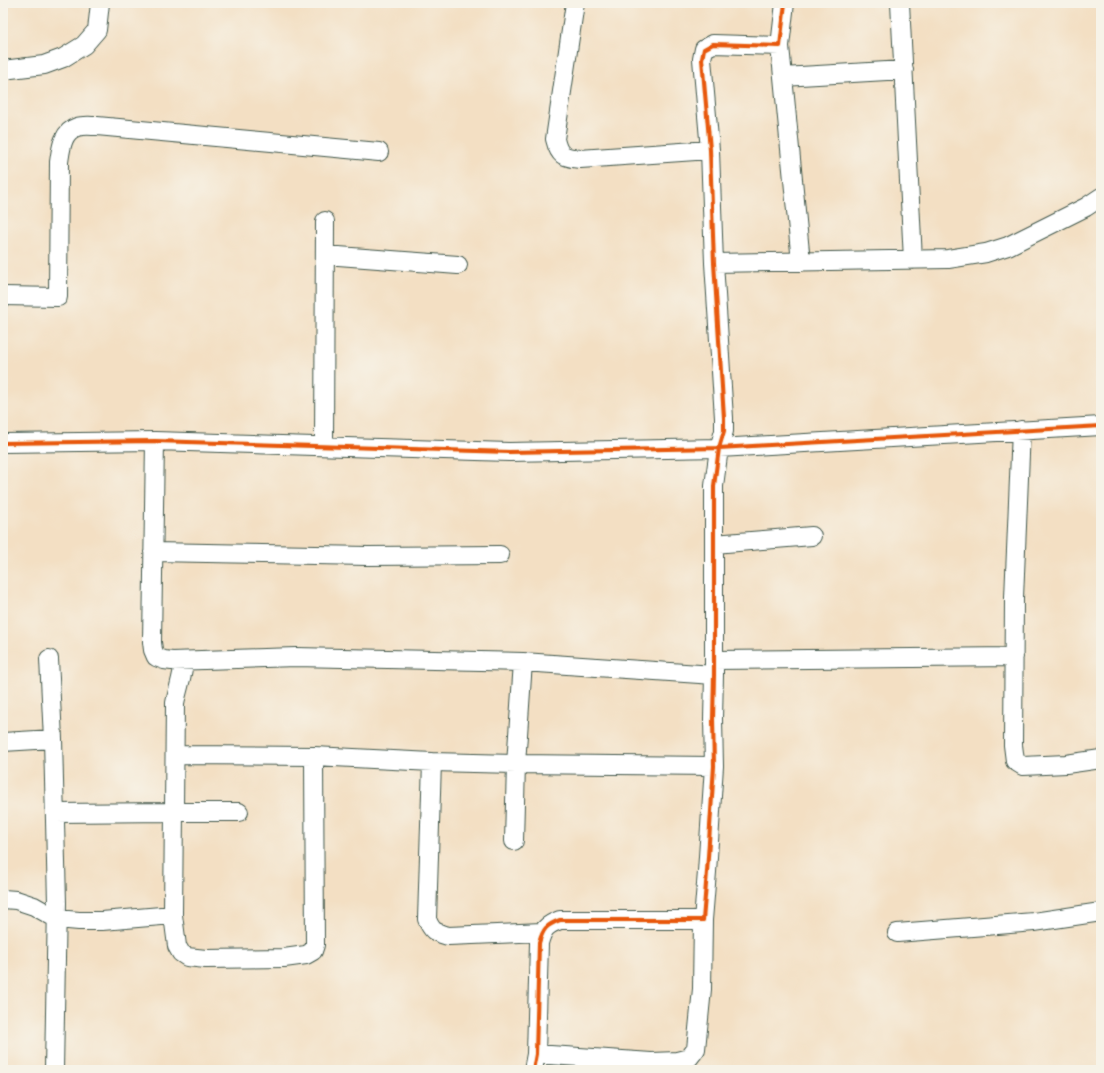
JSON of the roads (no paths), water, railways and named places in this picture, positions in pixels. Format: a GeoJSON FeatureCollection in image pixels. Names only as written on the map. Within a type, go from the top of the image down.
{"type":"FeatureCollection","features":[{"type":"Feature","properties":{"kind":"street"},"geometry":{"type":"LineString","coordinates":[[3,70],[44,65],[63,58],[84,46],[97,30],[100,3]]}},
{"type":"Feature","properties":{"kind":"street"},"geometry":{"type":"LineString","coordinates":[[575,3],[555,139],[557,149],[566,158],[580,159],[710,150]]}},
{"type":"Feature","properties":{"kind":"street"},"geometry":{"type":"LineString","coordinates":[[785,3],[780,46],[801,262]]}},
{"type":"Feature","properties":{"kind":"street"},"geometry":{"type":"LineString","coordinates":[[900,3],[913,260]]}},
{"type":"Feature","properties":{"kind":"street"},"geometry":{"type":"LineString","coordinates":[[703,920],[560,920],[550,923],[542,932],[539,943],[534,1062],[677,1061],[689,1058],[696,1049],[702,989],[703,920],[714,766],[714,486],[719,448],[724,431],[714,263],[710,150],[702,59],[704,49],[713,44],[780,46]]}},
{"type":"Feature","properties":{"kind":"street"},"geometry":{"type":"LineString","coordinates":[[783,77],[904,70]]}},
{"type":"Feature","properties":{"kind":"street"},"geometry":{"type":"LineString","coordinates":[[3,296],[58,297],[59,162],[61,144],[68,132],[78,126],[97,126],[380,152]]}},
{"type":"Feature","properties":{"kind":"street"},"geometry":{"type":"LineString","coordinates":[[714,263],[948,259],[986,253],[1008,246],[1086,207],[1101,197]]}},
{"type":"Feature","properties":{"kind":"street"},"geometry":{"type":"LineString","coordinates":[[324,446],[325,221]]}},
{"type":"Feature","properties":{"kind":"street"},"geometry":{"type":"LineString","coordinates":[[325,255],[458,265]]}},
{"type":"Feature","properties":{"kind":"street"},"geometry":{"type":"LineString","coordinates":[[3,443],[155,441],[509,452],[719,448],[1101,426]]}},
{"type":"Feature","properties":{"kind":"street"},"geometry":{"type":"LineString","coordinates":[[1021,430],[1014,598],[1013,745],[1015,761],[1023,766],[1066,764],[1101,759]]}},
{"type":"Feature","properties":{"kind":"street"},"geometry":{"type":"LineString","coordinates":[[155,441],[152,642],[156,657],[164,660],[172,662],[296,657],[714,668],[1014,657]]}},
{"type":"Feature","properties":{"kind":"street"},"geometry":{"type":"LineString","coordinates":[[714,544],[812,536]]}},
{"type":"Feature","properties":{"kind":"street"},"geometry":{"type":"LineString","coordinates":[[153,552],[368,556],[500,555]]}},
{"type":"Feature","properties":{"kind":"street"},"geometry":{"type":"LineString","coordinates":[[49,659],[53,738],[57,919],[54,1070]]}},
{"type":"Feature","properties":{"kind":"street"},"geometry":{"type":"LineString","coordinates":[[184,661],[184,671],[175,703],[173,812],[173,914],[177,946],[181,953],[188,957],[206,959],[284,958],[306,955],[312,951],[315,945],[314,756]]}},
{"type":"Feature","properties":{"kind":"street"},"geometry":{"type":"LineString","coordinates":[[514,841],[516,764],[523,662]]}},
{"type":"Feature","properties":{"kind":"street"},"geometry":{"type":"LineString","coordinates":[[3,742],[53,738]]}},
{"type":"Feature","properties":{"kind":"street"},"geometry":{"type":"LineString","coordinates":[[174,754],[314,756],[432,762],[516,764],[714,766]]}},
{"type":"Feature","properties":{"kind":"street"},"geometry":{"type":"LineString","coordinates":[[432,762],[427,919],[430,928],[435,932],[448,936],[542,932]]}},
{"type":"Feature","properties":{"kind":"street"},"geometry":{"type":"LineString","coordinates":[[55,813],[239,812]]}},
{"type":"Feature","properties":{"kind":"street"},"geometry":{"type":"LineString","coordinates":[[3,899],[16,900],[34,906],[57,919],[79,921],[102,922],[173,914]]}},
{"type":"Feature","properties":{"kind":"street"},"geometry":{"type":"LineString","coordinates":[[897,934],[1034,922],[1101,912]]}}]}
